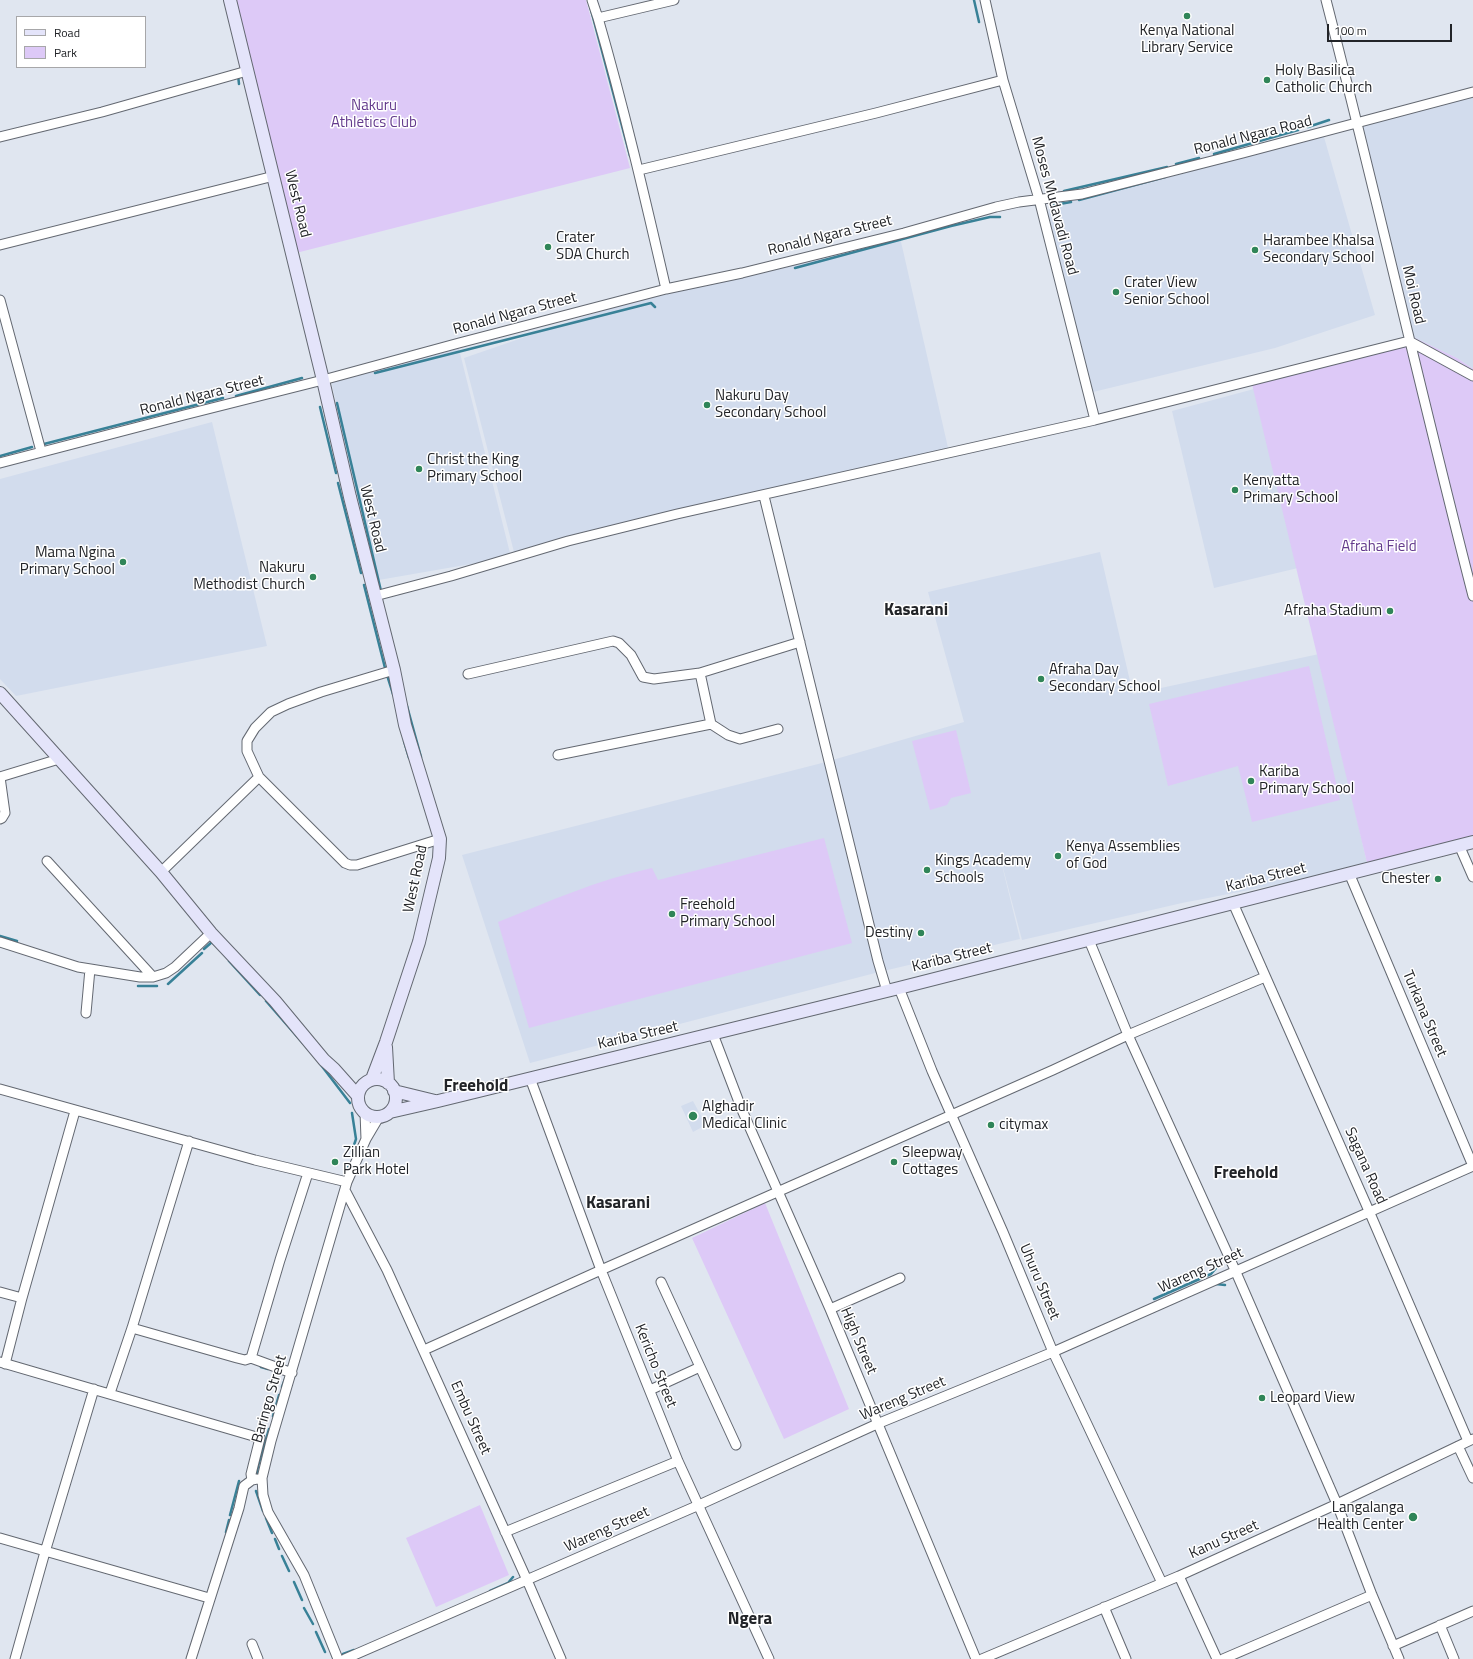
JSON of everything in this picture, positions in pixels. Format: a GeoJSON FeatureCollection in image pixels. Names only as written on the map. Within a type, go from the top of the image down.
{"type":"FeatureCollection","features":[{"type":"Feature","properties":{"kind":"street","name":"West Road"},"geometry":{"type":"LineString","coordinates":[[230,0],[274,176],[350,497],[394,670],[405,725],[440,839],[439,858],[419,942],[408,971],[386,1042],[368,1081]]}},
{"type":"Feature","properties":{"kind":"street"},"geometry":{"type":"LineString","coordinates":[[592,0],[614,72],[666,289]]}},
{"type":"Feature","properties":{"kind":"street"},"geometry":{"type":"LineString","coordinates":[[598,18],[674,0]]}},
{"type":"Feature","properties":{"kind":"street","name":"Moses Mudavadi Road"},"geometry":{"type":"LineString","coordinates":[[985,0],[1003,80],[1039,199],[1096,420]]}},
{"type":"Feature","properties":{"kind":"street","name":"Moi Road"},"geometry":{"type":"LineString","coordinates":[[1326,0],[1358,123],[1409,341],[1473,596]]}},
{"type":"Feature","properties":{"kind":"street"},"geometry":{"type":"LineString","coordinates":[[0,137],[102,112],[247,71]]}},
{"type":"Feature","properties":{"kind":"street"},"geometry":{"type":"LineString","coordinates":[[638,170],[876,113],[1003,80]]}},
{"type":"Feature","properties":{"kind":"street","name":"Ronald Ngara Road"},"geometry":{"type":"LineString","coordinates":[[1039,199],[1082,194],[1473,92]]}},
{"type":"Feature","properties":{"kind":"street"},"geometry":{"type":"LineString","coordinates":[[0,245],[274,176]]}},
{"type":"Feature","properties":{"kind":"street","name":"Ronald Ngara Street"},"geometry":{"type":"LineString","coordinates":[[0,463],[323,380],[666,289],[890,236],[996,207],[1039,199]]}},
{"type":"Feature","properties":{"kind":"street"},"geometry":{"type":"LineString","coordinates":[[0,300],[41,452]]}},
{"type":"Feature","properties":{"kind":"street"},"geometry":{"type":"LineString","coordinates":[[375,596],[451,576],[568,541],[677,514],[764,496],[1096,420],[1409,341],[1473,376]]}},
{"type":"Feature","properties":{"kind":"street"},"geometry":{"type":"LineString","coordinates":[[764,496],[878,961],[887,991]]}},
{"type":"Feature","properties":{"kind":"street"},"geometry":{"type":"LineString","coordinates":[[468,674],[613,641],[619,643],[631,655],[642,678],[654,679],[700,673],[800,642]]}},
{"type":"Feature","properties":{"kind":"street"},"geometry":{"type":"LineString","coordinates":[[394,670],[321,692],[270,712],[255,728],[247,741],[247,751],[259,777],[345,863],[357,865],[440,839]]}},
{"type":"Feature","properties":{"kind":"street"},"geometry":{"type":"LineString","coordinates":[[700,673],[711,724]]}},
{"type":"Feature","properties":{"kind":"street"},"geometry":{"type":"LineString","coordinates":[[0,693],[161,872],[211,934],[275,1001],[324,1060],[358,1096]]}},
{"type":"Feature","properties":{"kind":"street"},"geometry":{"type":"LineString","coordinates":[[558,755],[711,724],[728,735],[740,739],[778,729]]}},
{"type":"Feature","properties":{"kind":"street"},"geometry":{"type":"LineString","coordinates":[[0,819],[5,813],[0,777],[59,759]]}},
{"type":"Feature","properties":{"kind":"street"},"geometry":{"type":"LineString","coordinates":[[161,872],[259,777]]}},
{"type":"Feature","properties":{"kind":"street","name":"Kariba Street"},"geometry":{"type":"LineString","coordinates":[[385,1114],[899,988],[1473,842]]}},
{"type":"Feature","properties":{"kind":"street"},"geometry":{"type":"LineString","coordinates":[[1459,845],[1473,877]]}},
{"type":"Feature","properties":{"kind":"street"},"geometry":{"type":"LineString","coordinates":[[47,861],[153,977]]}},
{"type":"Feature","properties":{"kind":"street","name":"Turkana Street"},"geometry":{"type":"LineString","coordinates":[[1349,873],[1473,1166]]}},
{"type":"Feature","properties":{"kind":"street","name":"Sagana Road"},"geometry":{"type":"LineString","coordinates":[[1233,903],[1471,1440]]}},
{"type":"Feature","properties":{"kind":"street"},"geometry":{"type":"LineString","coordinates":[[0,942],[90,969],[140,977],[153,977],[166,973],[175,967],[211,934]]}},
{"type":"Feature","properties":{"kind":"street"},"geometry":{"type":"LineString","coordinates":[[1089,940],[1128,1035],[1235,1270],[1336,1504],[1399,1659]]}},
{"type":"Feature","properties":{"kind":"street"},"geometry":{"type":"LineString","coordinates":[[86,1013],[90,969]]}},
{"type":"Feature","properties":{"kind":"street"},"geometry":{"type":"LineString","coordinates":[[424,1350],[1053,1070],[1128,1035],[1265,977]]}},
{"type":"Feature","properties":{"kind":"street","name":"Uhuru Street"},"geometry":{"type":"LineString","coordinates":[[899,988],[932,1071],[1003,1232],[1053,1352],[1162,1583]]}},
{"type":"Feature","properties":{"kind":"street","name":"High Street"},"geometry":{"type":"LineString","coordinates":[[713,1034],[742,1110],[830,1309],[976,1659]]}},
{"type":"Feature","properties":{"kind":"street","name":"West Road"},"geometry":{"type":"LineString","coordinates":[[386,1042],[391,1087]]}},
{"type":"Feature","properties":{"kind":"street"},"geometry":{"type":"LineString","coordinates":[[337,1073],[368,1081],[381,1079],[391,1087],[438,1101]]}},
{"type":"Feature","properties":{"kind":"street","name":"Kericho Street"},"geometry":{"type":"LineString","coordinates":[[530,1078],[601,1270],[678,1461],[769,1659]]}},
{"type":"Feature","properties":{"kind":"street"},"geometry":{"type":"LineString","coordinates":[[368,1081],[361,1087],[358,1096],[359,1105],[369,1115],[385,1114],[395,1102],[391,1087]]}},
{"type":"Feature","properties":{"kind":"street"},"geometry":{"type":"LineString","coordinates":[[0,1089],[255,1160],[348,1182]]}},
{"type":"Feature","properties":{"kind":"street"},"geometry":{"type":"LineString","coordinates":[[75,1111],[3,1363],[260,1438],[251,1474],[257,1479],[244,1486],[239,1508],[209,1598],[191,1659]]}},
{"type":"Feature","properties":{"kind":"street","name":"Baringo Street"},"geometry":{"type":"LineString","coordinates":[[365,1112],[366,1139]]}},
{"type":"Feature","properties":{"kind":"street","name":"Baringo Street"},"geometry":{"type":"LineString","coordinates":[[338,1659],[304,1575],[268,1512],[262,1488],[257,1479],[292,1373],[348,1182],[366,1139],[385,1114]]}},
{"type":"Feature","properties":{"kind":"street"},"geometry":{"type":"LineString","coordinates":[[110,1393],[132,1328],[189,1141]]}},
{"type":"Feature","properties":{"kind":"street","name":"Wareng Street"},"geometry":{"type":"LineString","coordinates":[[345,1659],[699,1506],[877,1424],[1053,1352],[1235,1270],[1473,1166]]}},
{"type":"Feature","properties":{"kind":"street"},"geometry":{"type":"LineString","coordinates":[[252,1358],[308,1173]]}},
{"type":"Feature","properties":{"kind":"street","name":"Embu Street"},"geometry":{"type":"LineString","coordinates":[[346,1192],[387,1270],[424,1350],[561,1659]]}},
{"type":"Feature","properties":{"kind":"street"},"geometry":{"type":"LineString","coordinates":[[830,1309],[900,1278]]}},
{"type":"Feature","properties":{"kind":"street"},"geometry":{"type":"LineString","coordinates":[[661,1282],[736,1445]]}},
{"type":"Feature","properties":{"kind":"street"},"geometry":{"type":"LineString","coordinates":[[0,1292],[22,1298]]}},
{"type":"Feature","properties":{"kind":"street"},"geometry":{"type":"LineString","coordinates":[[132,1328],[237,1358],[245,1360],[252,1358],[292,1373]]}},
{"type":"Feature","properties":{"kind":"street"},"geometry":{"type":"LineString","coordinates":[[650,1390],[700,1367]]}},
{"type":"Feature","properties":{"kind":"street"},"geometry":{"type":"LineString","coordinates":[[15,1659],[45,1552],[94,1389]]}},
{"type":"Feature","properties":{"kind":"street","name":"Kanu Street"},"geometry":{"type":"LineString","coordinates":[[988,1658],[1178,1576],[1336,1504],[1471,1440]]}},
{"type":"Feature","properties":{"kind":"street"},"geometry":{"type":"LineString","coordinates":[[1458,1446],[1473,1478]]}},
{"type":"Feature","properties":{"kind":"street"},"geometry":{"type":"LineString","coordinates":[[506,1532],[678,1461]]}},
{"type":"Feature","properties":{"kind":"street"},"geometry":{"type":"LineString","coordinates":[[0,1538],[209,1598]]}},
{"type":"Feature","properties":{"kind":"street"},"geometry":{"type":"LineString","coordinates":[[1178,1576],[1217,1659]]}},
{"type":"Feature","properties":{"kind":"street"},"geometry":{"type":"LineString","coordinates":[[1223,1659],[1372,1595]]}},
{"type":"Feature","properties":{"kind":"street"},"geometry":{"type":"LineString","coordinates":[[1104,1607],[1126,1659]]}},
{"type":"Feature","properties":{"kind":"street"},"geometry":{"type":"LineString","coordinates":[[1393,1646],[1473,1611]]}},
{"type":"Feature","properties":{"kind":"street"},"geometry":{"type":"LineString","coordinates":[[1440,1625],[1454,1659]]}},
{"type":"Feature","properties":{"kind":"street"},"geometry":{"type":"LineString","coordinates":[[252,1644],[258,1659]]}},
{"type":"Feature","properties":{"kind":"shaded area"},"geometry":{"type":"Polygon","coordinates":[[[1473,87],[1473,369],[1457,358],[1413,337],[1357,124],[1473,87]]]}},
{"type":"Feature","properties":{"kind":"shaded area","name":"Harambee Khalsa Secondary School"},"geometry":{"type":"Polygon","coordinates":[[[1324,137],[1375,315],[1275,348],[1093,392],[1048,214],[1049,209],[1055,205],[1324,137]]]}},
{"type":"Feature","properties":{"kind":"shaded area","name":"Nakuru Day Secondary School"},"geometry":{"type":"Polygon","coordinates":[[[899,233],[949,452],[514,552],[464,358],[667,288],[899,233]]]}},
{"type":"Feature","properties":{"kind":"shaded area","name":"Christ the King Primary School"},"geometry":{"type":"Polygon","coordinates":[[[458,345],[511,557],[373,581],[331,380],[458,345]]]}},
{"type":"Feature","properties":{"kind":"shaded area","name":"Kenyatta Primary School"},"geometry":{"type":"Polygon","coordinates":[[[1254,389],[1298,568],[1214,588],[1172,411],[1254,389]]]}},
{"type":"Feature","properties":{"kind":"shaded area","name":"Mama Ngina Primary School"},"geometry":{"type":"Polygon","coordinates":[[[212,422],[267,646],[16,696],[0,679],[0,479],[212,422]]]}},
{"type":"Feature","properties":{"kind":"shaded area"},"geometry":{"type":"Polygon","coordinates":[[[1100,552],[1133,694],[1319,654],[1368,867],[1182,903],[1022,940],[998,849],[1020,939],[879,972],[530,1063],[462,855],[822,763],[964,722],[928,592],[1100,552]]]}},
{"type":"Feature","properties":{"kind":"shaded area","name":"Alghadir Medical Clinic"},"geometry":{"type":"Polygon","coordinates":[[[693,1101],[706,1125],[693,1132],[681,1106],[693,1101]]]}},
{"type":"Feature","properties":{"kind":"green space","name":"Nakuru Athletics Club"},"geometry":{"type":"Polygon","coordinates":[[[225,0],[586,0],[630,168],[292,254],[225,0]]]}},
{"type":"Feature","properties":{"kind":"green space","name":"Afraha Field"},"geometry":{"type":"Polygon","coordinates":[[[1413,337],[1457,358],[1473,369],[1473,843],[1368,867],[1251,380],[1413,337]]]}},
{"type":"Feature","properties":{"kind":"green space"},"geometry":{"type":"Polygon","coordinates":[[[1309,666],[1340,800],[1252,822],[1238,766],[1168,786],[1149,704],[1309,666]]]}},
{"type":"Feature","properties":{"kind":"green space"},"geometry":{"type":"Polygon","coordinates":[[[956,730],[971,793],[951,798],[947,805],[930,810],[912,741],[956,730]]]}},
{"type":"Feature","properties":{"kind":"green space"},"geometry":{"type":"Polygon","coordinates":[[[824,838],[852,943],[529,1028],[498,922],[574,892],[632,873],[652,868],[658,880],[824,838]]]}},
{"type":"Feature","properties":{"kind":"green space"},"geometry":{"type":"Polygon","coordinates":[[[765,1203],[849,1409],[784,1439],[692,1238],[765,1203]]]}},
{"type":"Feature","properties":{"kind":"green space"},"geometry":{"type":"Polygon","coordinates":[[[480,1505],[509,1575],[436,1607],[406,1538],[480,1505]]]}},
{"type":"Feature","properties":{"kind":"waterway"},"geometry":{"type":"LineString","coordinates":[[974,0],[979,22]]}},
{"type":"Feature","properties":{"kind":"waterway"},"geometry":{"type":"LineString","coordinates":[[590,6],[630,156]]}},
{"type":"Feature","properties":{"kind":"waterway"},"geometry":{"type":"LineString","coordinates":[[238,75],[239,84]]}},
{"type":"Feature","properties":{"kind":"waterway"},"geometry":{"type":"LineString","coordinates":[[1308,127],[1329,120]]}},
{"type":"Feature","properties":{"kind":"waterway"},"geometry":{"type":"LineString","coordinates":[[1214,154],[1298,130]]}},
{"type":"Feature","properties":{"kind":"waterway"},"geometry":{"type":"LineString","coordinates":[[1176,164],[1199,158]]}},
{"type":"Feature","properties":{"kind":"waterway"},"geometry":{"type":"LineString","coordinates":[[1064,191],[1167,167]]}},
{"type":"Feature","properties":{"kind":"waterway"},"geometry":{"type":"LineString","coordinates":[[1079,200],[1165,177]]}},
{"type":"Feature","properties":{"kind":"waterway"},"geometry":{"type":"LineString","coordinates":[[1054,205],[1071,202]]}},
{"type":"Feature","properties":{"kind":"waterway"},"geometry":{"type":"LineString","coordinates":[[795,268],[951,226],[990,217],[1000,217]]}},
{"type":"Feature","properties":{"kind":"waterway"},"geometry":{"type":"LineString","coordinates":[[375,373],[651,303],[655,307]]}},
{"type":"Feature","properties":{"kind":"waterway"},"geometry":{"type":"LineString","coordinates":[[236,396],[302,378]]}},
{"type":"Feature","properties":{"kind":"waterway"},"geometry":{"type":"LineString","coordinates":[[44,444],[223,398]]}},
{"type":"Feature","properties":{"kind":"waterway"},"geometry":{"type":"LineString","coordinates":[[337,403],[381,591]]}},
{"type":"Feature","properties":{"kind":"waterway"},"geometry":{"type":"LineString","coordinates":[[320,407],[336,473]]}},
{"type":"Feature","properties":{"kind":"waterway"},"geometry":{"type":"LineString","coordinates":[[0,456],[32,447]]}},
{"type":"Feature","properties":{"kind":"waterway"},"geometry":{"type":"LineString","coordinates":[[338,483],[361,573]]}},
{"type":"Feature","properties":{"kind":"waterway"},"geometry":{"type":"LineString","coordinates":[[364,585],[385,668]]}},
{"type":"Feature","properties":{"kind":"waterway"},"geometry":{"type":"LineString","coordinates":[[387,675],[393,694]]}},
{"type":"Feature","properties":{"kind":"waterway"},"geometry":{"type":"LineString","coordinates":[[407,706],[421,757]]}},
{"type":"Feature","properties":{"kind":"waterway"},"geometry":{"type":"LineString","coordinates":[[404,741],[409,758]]}},
{"type":"Feature","properties":{"kind":"waterway"},"geometry":{"type":"LineString","coordinates":[[0,936],[17,941]]}},
{"type":"Feature","properties":{"kind":"waterway"},"geometry":{"type":"LineString","coordinates":[[204,949],[212,942],[214,944]]}},
{"type":"Feature","properties":{"kind":"waterway"},"geometry":{"type":"LineString","coordinates":[[168,984],[202,953]]}},
{"type":"Feature","properties":{"kind":"waterway"},"geometry":{"type":"LineString","coordinates":[[229,961],[260,995]]}},
{"type":"Feature","properties":{"kind":"waterway"},"geometry":{"type":"LineString","coordinates":[[138,986],[157,986]]}},
{"type":"Feature","properties":{"kind":"waterway"},"geometry":{"type":"LineString","coordinates":[[266,1001],[308,1049]]}},
{"type":"Feature","properties":{"kind":"waterway"},"geometry":{"type":"LineString","coordinates":[[321,1065],[350,1103]]}},
{"type":"Feature","properties":{"kind":"waterway"},"geometry":{"type":"LineString","coordinates":[[352,1113],[356,1139],[352,1151]]}},
{"type":"Feature","properties":{"kind":"waterway"},"geometry":{"type":"LineString","coordinates":[[346,1173],[347,1167]]}},
{"type":"Feature","properties":{"kind":"waterway"},"geometry":{"type":"LineString","coordinates":[[1154,1299],[1211,1274],[1217,1267]]}},
{"type":"Feature","properties":{"kind":"waterway"},"geometry":{"type":"LineString","coordinates":[[1216,1284],[1225,1285]]}},
{"type":"Feature","properties":{"kind":"waterway"},"geometry":{"type":"LineString","coordinates":[[261,1367],[268,1369]]}},
{"type":"Feature","properties":{"kind":"waterway"},"geometry":{"type":"LineString","coordinates":[[282,1387],[285,1379]]}},
{"type":"Feature","properties":{"kind":"waterway"},"geometry":{"type":"LineString","coordinates":[[273,1416],[279,1395]]}},
{"type":"Feature","properties":{"kind":"waterway"},"geometry":{"type":"LineString","coordinates":[[256,1477],[269,1429]]}},
{"type":"Feature","properties":{"kind":"waterway"},"geometry":{"type":"LineString","coordinates":[[230,1515],[239,1481]]}},
{"type":"Feature","properties":{"kind":"waterway"},"geometry":{"type":"LineString","coordinates":[[256,1491],[263,1511]]}},
{"type":"Feature","properties":{"kind":"waterway"},"geometry":{"type":"LineString","coordinates":[[266,1518],[272,1533]]}},
{"type":"Feature","properties":{"kind":"waterway"},"geometry":{"type":"LineString","coordinates":[[226,1532],[229,1520]]}},
{"type":"Feature","properties":{"kind":"waterway"},"geometry":{"type":"LineString","coordinates":[[275,1539],[279,1549]]}},
{"type":"Feature","properties":{"kind":"waterway"},"geometry":{"type":"LineString","coordinates":[[282,1556],[289,1571]]}},
{"type":"Feature","properties":{"kind":"waterway"},"geometry":{"type":"LineString","coordinates":[[490,1591],[508,1583],[513,1577]]}},
{"type":"Feature","properties":{"kind":"waterway"},"geometry":{"type":"LineString","coordinates":[[294,1582],[302,1600]]}},
{"type":"Feature","properties":{"kind":"waterway"},"geometry":{"type":"LineString","coordinates":[[304,1608],[313,1624]]}},
{"type":"Feature","properties":{"kind":"waterway"},"geometry":{"type":"LineString","coordinates":[[316,1632],[325,1652]]}},
{"type":"Feature","properties":{"kind":"waterway"},"geometry":{"type":"LineString","coordinates":[[343,1654],[354,1650]]}},
{"type":"Feature","properties":{"kind":"place","name":"Kenya National Library Service"},"geometry":{"type":"Point","coordinates":[1187,16]}},
{"type":"Feature","properties":{"kind":"place","name":"Holy Basilica Catholic Church"},"geometry":{"type":"Point","coordinates":[1267,80]}},
{"type":"Feature","properties":{"kind":"place","name":"Crater SDA Church"},"geometry":{"type":"Point","coordinates":[548,247]}},
{"type":"Feature","properties":{"kind":"place","name":"Harambee Khalsa Secondary School"},"geometry":{"type":"Point","coordinates":[1255,250]}},
{"type":"Feature","properties":{"kind":"place","name":"Crater View Senior School"},"geometry":{"type":"Point","coordinates":[1116,292]}},
{"type":"Feature","properties":{"kind":"place","name":"Nakuru Day Secondary School"},"geometry":{"type":"Point","coordinates":[707,405]}},
{"type":"Feature","properties":{"kind":"place","name":"Christ the King Primary School"},"geometry":{"type":"Point","coordinates":[419,469]}},
{"type":"Feature","properties":{"kind":"place","name":"Kenyatta Primary School"},"geometry":{"type":"Point","coordinates":[1235,490]}},
{"type":"Feature","properties":{"kind":"place","name":"Mama Ngina Primary School"},"geometry":{"type":"Point","coordinates":[123,562]}},
{"type":"Feature","properties":{"kind":"place","name":"Nakuru Methodist Church"},"geometry":{"type":"Point","coordinates":[313,577]}},
{"type":"Feature","properties":{"kind":"place","name":"Afraha Stadium"},"geometry":{"type":"Point","coordinates":[1390,611]}},
{"type":"Feature","properties":{"kind":"place","name":"Afraha Day Secondary School"},"geometry":{"type":"Point","coordinates":[1041,679]}},
{"type":"Feature","properties":{"kind":"place","name":"Kariba Primary School"},"geometry":{"type":"Point","coordinates":[1251,781]}},
{"type":"Feature","properties":{"kind":"place","name":"Kenya Assemblies of God"},"geometry":{"type":"Point","coordinates":[1058,856]}},
{"type":"Feature","properties":{"kind":"place","name":"Kings Academy Schools"},"geometry":{"type":"Point","coordinates":[927,870]}},
{"type":"Feature","properties":{"kind":"place","name":"Chester"},"geometry":{"type":"Point","coordinates":[1438,879]}},
{"type":"Feature","properties":{"kind":"place","name":"Freehold Primary School"},"geometry":{"type":"Point","coordinates":[672,914]}},
{"type":"Feature","properties":{"kind":"place","name":"Destiny"},"geometry":{"type":"Point","coordinates":[921,933]}},
{"type":"Feature","properties":{"kind":"place","name":"Alghadir Medical Clinic"},"geometry":{"type":"Point","coordinates":[693,1116]}},
{"type":"Feature","properties":{"kind":"place","name":"citymax"},"geometry":{"type":"Point","coordinates":[991,1125]}},
{"type":"Feature","properties":{"kind":"place","name":"Zillian Park Hotel"},"geometry":{"type":"Point","coordinates":[335,1162]}},
{"type":"Feature","properties":{"kind":"place","name":"Sleepway Cottages"},"geometry":{"type":"Point","coordinates":[894,1162]}},
{"type":"Feature","properties":{"kind":"place","name":"Leopard View"},"geometry":{"type":"Point","coordinates":[1262,1398]}},
{"type":"Feature","properties":{"kind":"place","name":"Langalanga Health Center"},"geometry":{"type":"Point","coordinates":[1413,1517]}},
{"type":"Feature","properties":{"kind":"district","name":"Kasarani"},"geometry":{"type":"Point","coordinates":[916,611]}},
{"type":"Feature","properties":{"kind":"district","name":"Freehold"},"geometry":{"type":"Point","coordinates":[476,1087]}},
{"type":"Feature","properties":{"kind":"district","name":"Freehold"},"geometry":{"type":"Point","coordinates":[1246,1174]}},
{"type":"Feature","properties":{"kind":"district","name":"Kasarani"},"geometry":{"type":"Point","coordinates":[618,1204]}},
{"type":"Feature","properties":{"kind":"district","name":"Ngera"},"geometry":{"type":"Point","coordinates":[750,1620]}}]}
